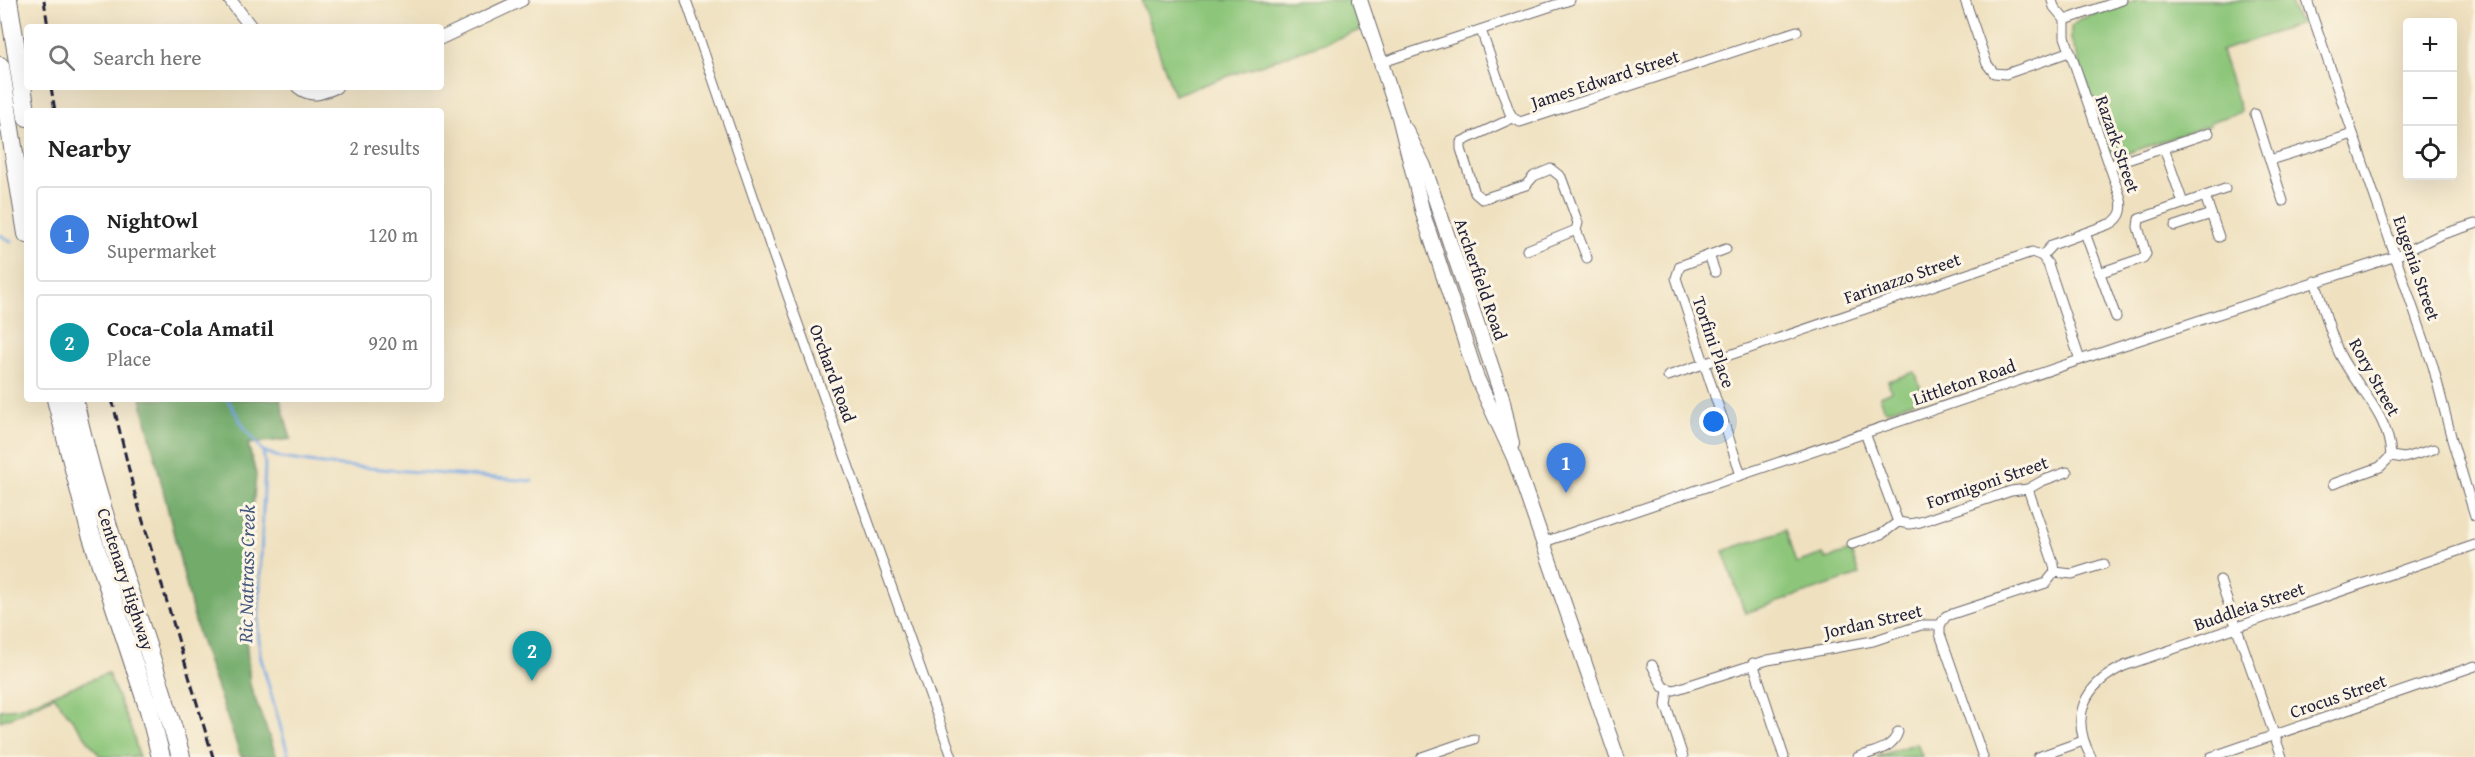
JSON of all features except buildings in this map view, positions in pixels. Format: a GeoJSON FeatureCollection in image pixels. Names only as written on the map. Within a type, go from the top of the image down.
{"type":"FeatureCollection","features":[{"type":"Feature","properties":{"kind":"highway"},"geometry":{"type":"LineString","coordinates":[[8,0],[26,108]]}},
{"type":"Feature","properties":{"kind":"highway"},"geometry":{"type":"LineString","coordinates":[[0,66],[24,215]]}},
{"type":"Feature","properties":{"kind":"highway","name":"Centenary Highway"},"geometry":{"type":"LineString","coordinates":[[57,402],[90,531],[149,710],[161,757]]}},
{"type":"Feature","properties":{"kind":"highway","name":"Centenary Highway"},"geometry":{"type":"LineString","coordinates":[[75,402],[103,510],[157,675],[181,757]]}},
{"type":"Feature","properties":{"kind":"highway"},"geometry":{"type":"LineString","coordinates":[[90,531],[88,547],[150,757]]}},
{"type":"Feature","properties":{"kind":"main road","name":"Archerfield Road"},"geometry":{"type":"LineString","coordinates":[[1360,0],[1399,117],[1424,217],[1473,367],[1514,458],[1617,757]]}},
{"type":"Feature","properties":{"kind":"street"},"geometry":{"type":"LineString","coordinates":[[230,0],[249,24]]}},
{"type":"Feature","properties":{"kind":"street"},"geometry":{"type":"LineString","coordinates":[[444,37],[522,0]]}},
{"type":"Feature","properties":{"kind":"street","name":"Orchard Road"},"geometry":{"type":"LineString","coordinates":[[686,0],[769,243],[952,757]]}},
{"type":"Feature","properties":{"kind":"street"},"geometry":{"type":"LineString","coordinates":[[1380,63],[1570,0]]}},
{"type":"Feature","properties":{"kind":"street"},"geometry":{"type":"LineString","coordinates":[[1965,0],[1987,64],[1994,73],[2006,74],[2069,51]]}},
{"type":"Feature","properties":{"kind":"street","name":"Razark Street"},"geometry":{"type":"LineString","coordinates":[[2042,256],[2052,245],[2112,223],[2120,216],[2121,199],[2069,51],[2065,37],[2065,20],[2052,0]]}},
{"type":"Feature","properties":{"kind":"street"},"geometry":{"type":"LineString","coordinates":[[2065,20],[2122,0]]}},
{"type":"Feature","properties":{"kind":"street","name":"Eugenia Street"},"geometry":{"type":"LineString","coordinates":[[2307,0],[2433,366],[2452,441],[2475,516]]}},
{"type":"Feature","properties":{"kind":"street","name":"James Edward Street"},"geometry":{"type":"LineString","coordinates":[[1481,30],[1513,118],[1521,122],[1797,32]]}},
{"type":"Feature","properties":{"kind":"street"},"geometry":{"type":"LineString","coordinates":[[302,90],[307,93],[319,94],[329,90]]}},
{"type":"Feature","properties":{"kind":"street"},"geometry":{"type":"LineString","coordinates":[[2255,114],[2283,201]]}},
{"type":"Feature","properties":{"kind":"street"},"geometry":{"type":"LineString","coordinates":[[1513,118],[1461,142],[1475,193],[1482,199],[1488,198],[1526,185],[1534,176],[1551,169],[1561,177],[1578,223],[1576,230],[1587,258]]}},
{"type":"Feature","properties":{"kind":"street"},"geometry":{"type":"LineString","coordinates":[[2109,166],[2209,132]]}},
{"type":"Feature","properties":{"kind":"street"},"geometry":{"type":"LineString","coordinates":[[2270,160],[2353,134]]}},
{"type":"Feature","properties":{"kind":"street"},"geometry":{"type":"LineString","coordinates":[[2164,148],[2183,203]]}},
{"type":"Feature","properties":{"kind":"street"},"geometry":{"type":"LineString","coordinates":[[2099,273],[2143,258],[2146,254],[2138,227],[2139,219],[2225,189]]}},
{"type":"Feature","properties":{"kind":"street"},"geometry":{"type":"LineString","coordinates":[[2205,196],[2219,237]]}},
{"type":"Feature","properties":{"kind":"street"},"geometry":{"type":"LineString","coordinates":[[2175,226],[2211,214]]}},
{"type":"Feature","properties":{"kind":"street","name":"Littleton Road"},"geometry":{"type":"LineString","coordinates":[[1544,542],[2315,281],[2396,256],[2440,235],[2475,224]]}},
{"type":"Feature","properties":{"kind":"street"},"geometry":{"type":"LineString","coordinates":[[1527,250],[1576,230]]}},
{"type":"Feature","properties":{"kind":"street"},"geometry":{"type":"LineString","coordinates":[[2085,232],[2116,317]]}},
{"type":"Feature","properties":{"kind":"street","name":"Torfini Place"},"geometry":{"type":"LineString","coordinates":[[1726,249],[1680,266],[1676,278],[1741,475]]}},
{"type":"Feature","properties":{"kind":"street","name":"Farinazzo Street"},"geometry":{"type":"LineString","coordinates":[[1668,376],[2027,253],[2042,256]]}},
{"type":"Feature","properties":{"kind":"street"},"geometry":{"type":"LineString","coordinates":[[1709,255],[1715,272]]}},
{"type":"Feature","properties":{"kind":"street"},"geometry":{"type":"LineString","coordinates":[[2042,256],[2048,264],[2080,360]]}},
{"type":"Feature","properties":{"kind":"street","name":"Rory Street"},"geometry":{"type":"LineString","coordinates":[[2315,281],[2339,352],[2380,414],[2391,444],[2391,456]]}},
{"type":"Feature","properties":{"kind":"street"},"geometry":{"type":"LineString","coordinates":[[1865,433],[1898,522]]}},
{"type":"Feature","properties":{"kind":"street"},"geometry":{"type":"LineString","coordinates":[[2333,484],[2380,468],[2391,456],[2404,458],[2434,449]]}},
{"type":"Feature","properties":{"kind":"street","name":"Formigoni Street"},"geometry":{"type":"LineString","coordinates":[[1852,544],[1882,534],[1898,522],[1910,524],[2011,491],[2028,489],[2067,472]]}},
{"type":"Feature","properties":{"kind":"street"},"geometry":{"type":"LineString","coordinates":[[2028,489],[2055,572],[2072,574],[2104,564]]}},
{"type":"Feature","properties":{"kind":"street","name":"Buddleia Street"},"geometry":{"type":"LineString","coordinates":[[2083,741],[2081,724],[2083,704],[2091,689],[2105,675],[2124,666],[2475,545]]}},
{"type":"Feature","properties":{"kind":"street","name":"Jordan Street"},"geometry":{"type":"LineString","coordinates":[[1668,690],[1753,663],[1874,640],[1921,625],[1940,625],[1946,616],[2046,583],[2055,572]]}},
{"type":"Feature","properties":{"kind":"street"},"geometry":{"type":"LineString","coordinates":[[2220,580],[2282,757]]}},
{"type":"Feature","properties":{"kind":"street"},"geometry":{"type":"LineString","coordinates":[[1940,625],[1940,634],[1983,757]]}},
{"type":"Feature","properties":{"kind":"street"},"geometry":{"type":"LineString","coordinates":[[1753,663],[1785,757]]}},
{"type":"Feature","properties":{"kind":"street"},"geometry":{"type":"LineString","coordinates":[[1652,664],[1659,682],[1668,690],[1666,705],[1683,757]]}},
{"type":"Feature","properties":{"kind":"street","name":"Crocus Street"},"geometry":{"type":"LineString","coordinates":[[2211,757],[2475,666]]}},
{"type":"Feature","properties":{"kind":"street"},"geometry":{"type":"LineString","coordinates":[[1858,757],[1890,746],[1896,740],[1898,732]]}},
{"type":"Feature","properties":{"kind":"street"},"geometry":{"type":"LineString","coordinates":[[1422,757],[1474,739]]}},
{"type":"Feature","properties":{"kind":"street"},"geometry":{"type":"LineString","coordinates":[[2038,757],[2083,741],[2091,757]]}},
{"type":"Feature","properties":{"kind":"green space"},"geometry":{"type":"Polygon","coordinates":[[[1141,0],[1351,0],[1361,30],[1174,95],[1141,0]]]}},
{"type":"Feature","properties":{"kind":"green space"},"geometry":{"type":"Polygon","coordinates":[[[2136,0],[2290,0],[2297,20],[2301,19],[2303,23],[2221,51],[2241,112],[2113,158],[2071,39],[2071,27],[2080,19],[2136,0]]]}},
{"type":"Feature","properties":{"kind":"green space"},"geometry":{"type":"Polygon","coordinates":[[[1915,372],[1924,398],[1885,411],[1880,396],[1891,391],[1888,381],[1915,372]]]}},
{"type":"Feature","properties":{"kind":"green space"},"geometry":{"type":"Polygon","coordinates":[[[142,402],[281,402],[291,439],[248,444],[256,474],[244,612],[250,685],[277,757],[241,757],[198,634],[142,402]]]}},
{"type":"Feature","properties":{"kind":"green space"},"geometry":{"type":"Polygon","coordinates":[[[1785,530],[1796,563],[1823,554],[1826,559],[1851,551],[1859,575],[1745,613],[1723,551],[1785,530]]]}},
{"type":"Feature","properties":{"kind":"green space"},"geometry":{"type":"Polygon","coordinates":[[[108,673],[133,734],[139,757],[101,757],[54,696],[0,721],[0,710],[18,708],[108,673]]]}},
{"type":"Feature","properties":{"kind":"green space"},"geometry":{"type":"Polygon","coordinates":[[[1917,743],[1922,757],[1875,757],[1917,743]]]}},
{"type":"Feature","properties":{"kind":"waterway","name":"Ric Nattrass Creek"},"geometry":{"type":"LineString","coordinates":[[0,235],[11,241]]}},
{"type":"Feature","properties":{"kind":"waterway","name":"Ric Nattrass Creek"},"geometry":{"type":"LineString","coordinates":[[229,402],[246,430],[263,451],[265,465],[258,625],[260,655],[289,757]]}},
{"type":"Feature","properties":{"kind":"waterway"},"geometry":{"type":"LineString","coordinates":[[263,451],[281,458],[330,465],[532,481]]}},
{"type":"Feature","properties":{"kind":"railway"},"geometry":{"type":"LineString","coordinates":[[44,0],[48,24]]}},
{"type":"Feature","properties":{"kind":"railway"},"geometry":{"type":"LineString","coordinates":[[52,90],[54,108]]}},
{"type":"Feature","properties":{"kind":"railway"},"geometry":{"type":"LineString","coordinates":[[113,402],[134,491],[213,757]]}},
{"type":"Feature","properties":{"kind":"place","name":"NightOwl"},"geometry":{"type":"Point","coordinates":[1566,493]}},
{"type":"Feature","properties":{"kind":"place","name":"Coca-Cola Amatil"},"geometry":{"type":"Point","coordinates":[532,681]}}]}
